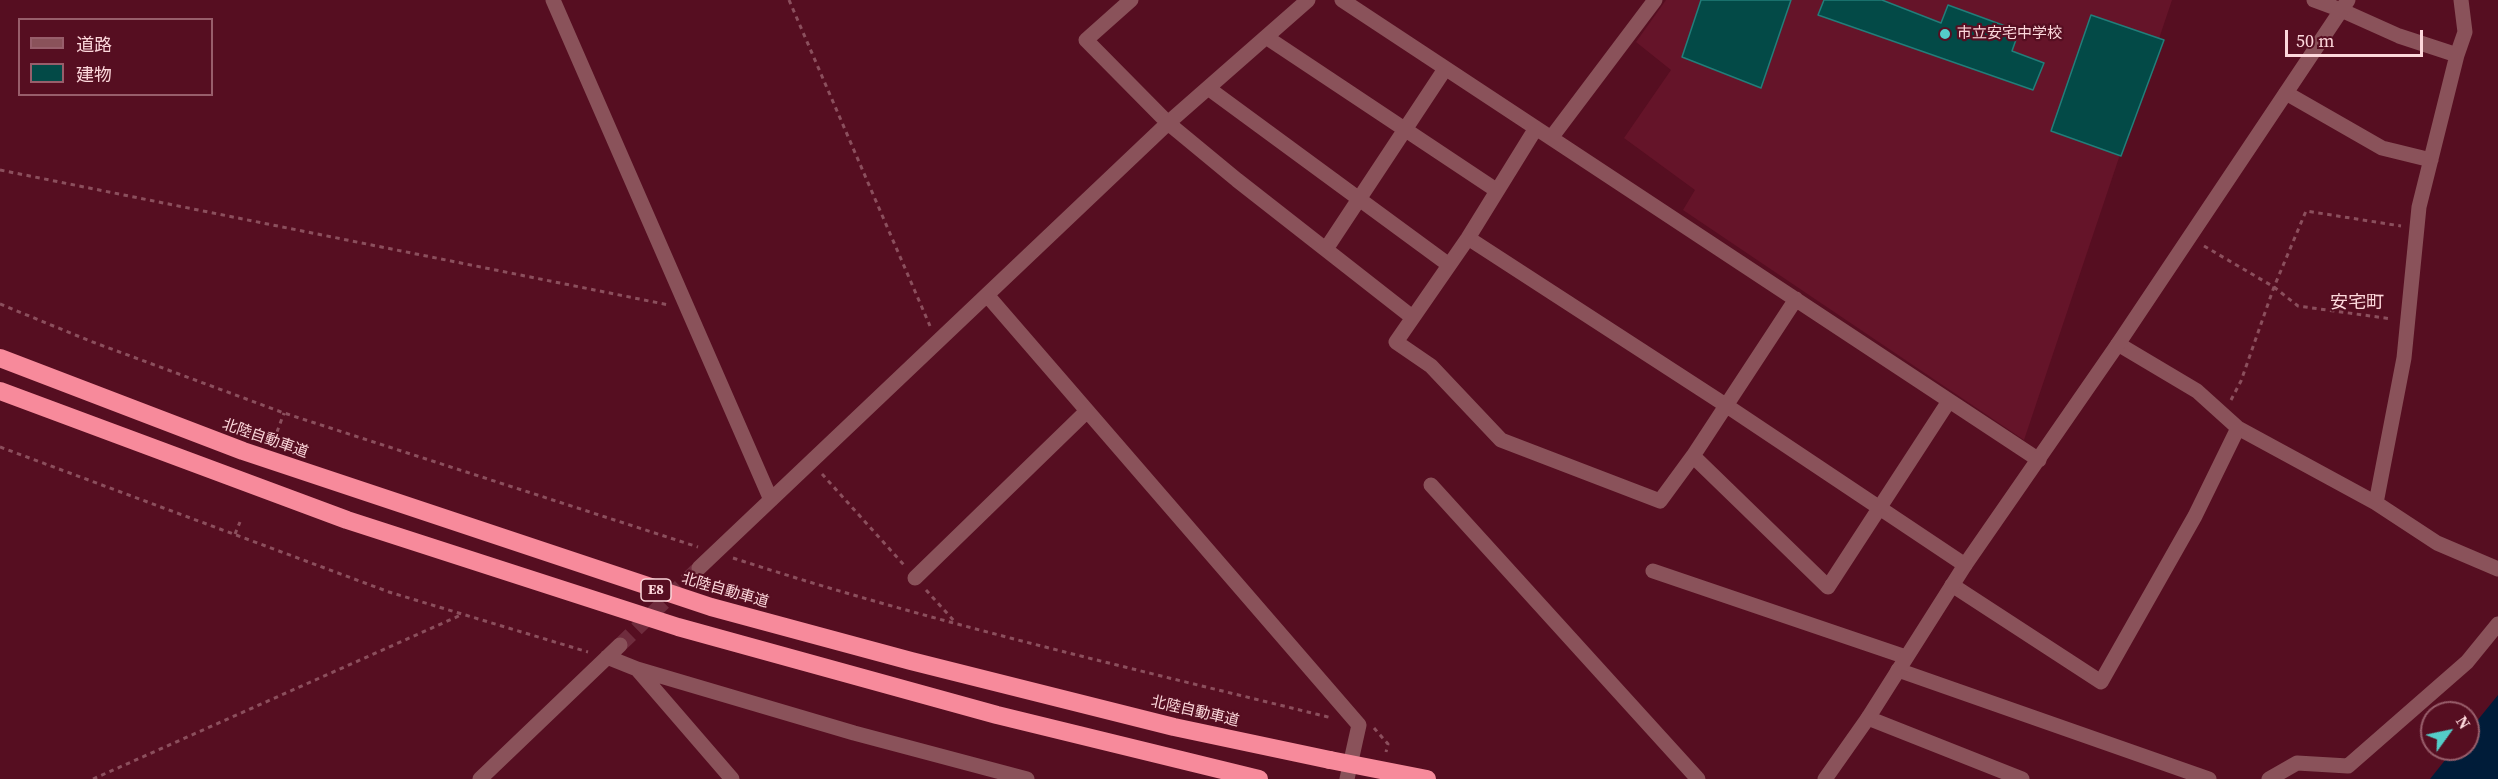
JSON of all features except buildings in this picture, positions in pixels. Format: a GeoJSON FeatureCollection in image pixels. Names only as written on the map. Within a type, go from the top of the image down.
{"type":"FeatureCollection","features":[{"type":"Feature","properties":{"kind":"highway","name":"北陸自動車道"},"geometry":{"type":"LineString","coordinates":[[0,358],[243,451],[711,607],[911,661],[1174,727],[1427,779]]}},
{"type":"Feature","properties":{"kind":"highway","name":"E8"},"geometry":{"type":"LineString","coordinates":[[0,391],[347,520],[678,627],[997,715],[1260,779]]}},
{"type":"Feature","properties":{"kind":"street"},"geometry":{"type":"LineString","coordinates":[[552,0],[771,500]]}},
{"type":"Feature","properties":{"kind":"street"},"geometry":{"type":"LineString","coordinates":[[1131,0],[1086,40],[1168,123],[1413,317]]}},
{"type":"Feature","properties":{"kind":"street"},"geometry":{"type":"LineString","coordinates":[[699,568],[1168,123],[1308,0]]}},
{"type":"Feature","properties":{"kind":"street"},"geometry":{"type":"LineString","coordinates":[[1342,0],[2038,459]]}},
{"type":"Feature","properties":{"kind":"street"},"geometry":{"type":"LineString","coordinates":[[1551,138],[1655,0]]}},
{"type":"Feature","properties":{"kind":"street"},"geometry":{"type":"LineString","coordinates":[[2314,0],[2345,5],[2399,36],[2457,55]]}},
{"type":"Feature","properties":{"kind":"street"},"geometry":{"type":"LineString","coordinates":[[2376,503],[2404,358],[2420,207],[2457,55],[2465,32],[2461,0]]}},
{"type":"Feature","properties":{"kind":"street"},"geometry":{"type":"LineString","coordinates":[[1825,779],[1868,718],[1965,565],[2118,344],[2345,5]]}},
{"type":"Feature","properties":{"kind":"street"},"geometry":{"type":"LineString","coordinates":[[1266,37],[1496,190]]}},
{"type":"Feature","properties":{"kind":"street"},"geometry":{"type":"LineString","coordinates":[[1326,249],[1445,69]]}},
{"type":"Feature","properties":{"kind":"street"},"geometry":{"type":"LineString","coordinates":[[1208,88],[1449,265]]}},
{"type":"Feature","properties":{"kind":"street"},"geometry":{"type":"LineString","coordinates":[[2286,93],[2382,148],[2431,160]]}},
{"type":"Feature","properties":{"kind":"street"},"geometry":{"type":"LineString","coordinates":[[1536,128],[1468,238],[1396,342],[1431,366],[1501,440],[1660,501],[1727,406],[1796,299]]}},
{"type":"Feature","properties":{"kind":"street"},"geometry":{"type":"LineString","coordinates":[[1468,238],[1727,406],[1965,565]]}},
{"type":"Feature","properties":{"kind":"street"},"geometry":{"type":"LineString","coordinates":[[987,295],[1366,726],[1347,779]]}},
{"type":"Feature","properties":{"kind":"street"},"geometry":{"type":"LineString","coordinates":[[2118,344],[2197,391],[2238,428],[2376,503],[2437,543],[2498,569]]}},
{"type":"Feature","properties":{"kind":"street"},"geometry":{"type":"LineString","coordinates":[[1693,456],[1828,587],[1881,509],[1949,401]]}},
{"type":"Feature","properties":{"kind":"street"},"geometry":{"type":"LineString","coordinates":[[915,578],[1087,411]]}},
{"type":"Feature","properties":{"kind":"street"},"geometry":{"type":"LineString","coordinates":[[1952,585],[2101,682],[2195,516],[2238,428]]}},
{"type":"Feature","properties":{"kind":"street"},"geometry":{"type":"LineString","coordinates":[[1431,485],[1698,779]]}},
{"type":"Feature","properties":{"kind":"street"},"geometry":{"type":"LineString","coordinates":[[1653,571],[2209,779]]}},
{"type":"Feature","properties":{"kind":"street"},"geometry":{"type":"LineString","coordinates":[[2269,779],[2297,763],[2348,766],[2467,662],[2498,624]]}},
{"type":"Feature","properties":{"kind":"street"},"geometry":{"type":"LineString","coordinates":[[480,779],[620,645]]}},
{"type":"Feature","properties":{"kind":"street"},"geometry":{"type":"LineString","coordinates":[[607,657],[637,669],[854,733],[1027,779]]}},
{"type":"Feature","properties":{"kind":"street"},"geometry":{"type":"LineString","coordinates":[[637,669],[732,779]]}},
{"type":"Feature","properties":{"kind":"street"},"geometry":{"type":"LineString","coordinates":[[1868,718],[2022,779]]}},
{"type":"Feature","properties":{"kind":"path"},"geometry":{"type":"LineString","coordinates":[[789,0],[937,342]]}},
{"type":"Feature","properties":{"kind":"path"},"geometry":{"type":"LineString","coordinates":[[0,170],[687,309]]}},
{"type":"Feature","properties":{"kind":"path"},"geometry":{"type":"LineString","coordinates":[[2223,415],[2241,381],[2274,287],[2306,211],[2417,228]]}},
{"type":"Feature","properties":{"kind":"path"},"geometry":{"type":"LineString","coordinates":[[2189,238],[2274,287],[2298,306],[2408,321]]}},
{"type":"Feature","properties":{"kind":"path"},"geometry":{"type":"LineString","coordinates":[[0,304],[101,345],[284,413],[806,582],[957,625],[1366,726],[1388,744],[1386,754]]}},
{"type":"Feature","properties":{"kind":"path"},"geometry":{"type":"LineString","coordinates":[[277,432],[284,413]]}},
{"type":"Feature","properties":{"kind":"path"},"geometry":{"type":"LineString","coordinates":[[0,447],[389,592],[607,657]]}},
{"type":"Feature","properties":{"kind":"path"},"geometry":{"type":"LineString","coordinates":[[811,461],[957,625]]}},
{"type":"Feature","properties":{"kind":"path"},"geometry":{"type":"LineString","coordinates":[[234,534],[240,522]]}},
{"type":"Feature","properties":{"kind":"path"},"geometry":{"type":"LineString","coordinates":[[93,779],[463,614]]}},
{"type":"Feature","properties":{"kind":"shaded area"},"geometry":{"type":"Polygon","coordinates":[[[1666,0],[2172,0],[2024,440],[1683,210],[1695,190],[1624,138],[1671,70],[1636,42],[1666,0]]]}},
{"type":"Feature","properties":{"kind":"water"},"geometry":{"type":"Polygon","coordinates":[[[2498,695],[2498,779],[2430,779],[2444,761],[2480,761],[2480,717],[2498,695]]]}},
{"type":"Feature","properties":{"kind":"tunnel"},"geometry":{"type":"LineString","coordinates":[[620,645],[699,568]]}},
{"type":"Feature","properties":{"kind":"place","name":"市立安宅中学校"},"geometry":{"type":"Point","coordinates":[1945,34]}},
{"type":"Feature","properties":{"kind":"district","name":"安宅町"},"geometry":{"type":"Point","coordinates":[2357,303]}}]}
